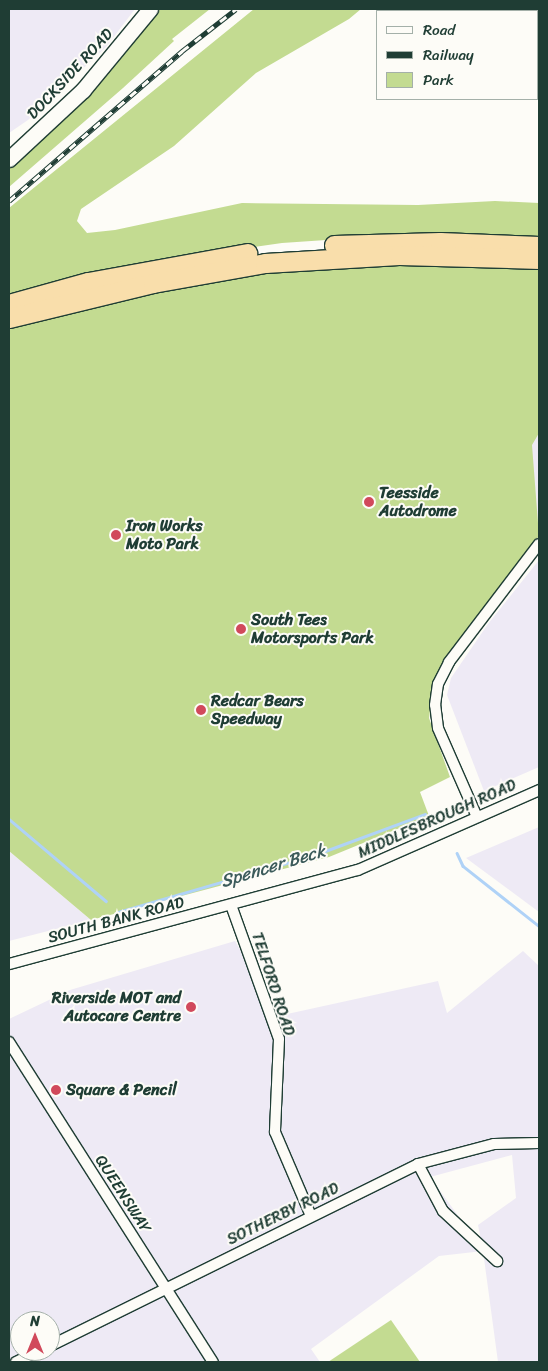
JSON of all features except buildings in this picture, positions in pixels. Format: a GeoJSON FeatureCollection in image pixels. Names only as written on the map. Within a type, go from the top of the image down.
{"type":"FeatureCollection","features":[{"type":"Feature","properties":{"kind":"highway"},"geometry":{"type":"LineString","coordinates":[[9,304],[153,268],[264,251],[403,242],[539,246]]}},
{"type":"Feature","properties":{"kind":"highway"},"geometry":{"type":"LineString","coordinates":[[9,318],[153,283],[265,263],[399,255],[539,259]]}},
{"type":"Feature","properties":{"kind":"main road","name":"DOCKSIDE ROAD"},"geometry":{"type":"LineString","coordinates":[[9,159],[83,90],[150,9]]}},
{"type":"Feature","properties":{"kind":"street"},"geometry":{"type":"LineString","coordinates":[[477,817],[438,728],[435,705],[438,684],[449,662],[539,544]]}},
{"type":"Feature","properties":{"kind":"street","name":"MIDDLESBROUGH ROAD"},"geometry":{"type":"LineString","coordinates":[[231,905],[358,870],[539,790]]}},
{"type":"Feature","properties":{"kind":"street","name":"SOUTH BANK ROAD"},"geometry":{"type":"LineString","coordinates":[[9,964],[231,905]]}},
{"type":"Feature","properties":{"kind":"street","name":"TELFORD ROAD"},"geometry":{"type":"LineString","coordinates":[[231,905],[279,1039],[275,1132],[311,1216]]}},
{"type":"Feature","properties":{"kind":"street","name":"QUEENSWAY"},"geometry":{"type":"LineString","coordinates":[[9,1042],[213,1362]]}},
{"type":"Feature","properties":{"kind":"street","name":"SOTHERBY ROAD"},"geometry":{"type":"LineString","coordinates":[[60,1341],[418,1164],[494,1144],[539,1143]]}},
{"type":"Feature","properties":{"kind":"street"},"geometry":{"type":"LineString","coordinates":[[418,1164],[443,1212],[497,1260]]}},
{"type":"Feature","properties":{"kind":"shaded area"},"geometry":{"type":"Polygon","coordinates":[[[9,9],[135,9],[106,47],[28,120],[9,133],[9,9]]]}},
{"type":"Feature","properties":{"kind":"shaded area"},"geometry":{"type":"Polygon","coordinates":[[[539,430],[539,533],[526,443],[539,430]]]}},
{"type":"Feature","properties":{"kind":"shaded area"},"geometry":{"type":"Polygon","coordinates":[[[539,560],[539,767],[484,791],[447,695],[451,678],[488,624],[539,560]]]}},
{"type":"Feature","properties":{"kind":"shaded area"},"geometry":{"type":"Polygon","coordinates":[[[539,827],[539,912],[466,858],[539,827]]]}},
{"type":"Feature","properties":{"kind":"shaded area"},"geometry":{"type":"Polygon","coordinates":[[[9,851],[91,920],[9,941],[9,851]]]}},
{"type":"Feature","properties":{"kind":"shaded area"},"geometry":{"type":"Polygon","coordinates":[[[235,941],[278,1016],[438,981],[447,1013],[523,951],[539,966],[539,1362],[498,1362],[483,1251],[439,1256],[311,1349],[320,1362],[9,1362],[9,1019],[70,990],[235,941]],[[512,1155],[430,1177],[483,1250],[478,1225],[516,1198],[512,1155]]]}},
{"type":"Feature","properties":{"kind":"green space"},"geometry":{"type":"Polygon","coordinates":[[[158,9],[210,9],[172,39],[174,41],[123,88],[9,187],[9,167],[101,81],[158,9]]]}},
{"type":"Feature","properties":{"kind":"green space"},"geometry":{"type":"Polygon","coordinates":[[[254,9],[361,9],[349,19],[256,73],[174,146],[81,209],[77,221],[87,233],[115,230],[242,203],[418,205],[495,201],[539,203],[539,240],[370,237],[282,243],[192,256],[9,298],[9,208],[254,9]]]}},
{"type":"Feature","properties":{"kind":"green space","name":"South Tees Motorsports Park"},"geometry":{"type":"Polygon","coordinates":[[[323,263],[539,264],[539,433],[532,445],[539,536],[520,559],[433,690],[429,718],[450,777],[420,792],[429,816],[329,857],[91,920],[9,851],[9,324],[197,277],[323,263]]]}},
{"type":"Feature","properties":{"kind":"green space"},"geometry":{"type":"Polygon","coordinates":[[[391,1320],[420,1362],[328,1362],[391,1320]]]}},
{"type":"Feature","properties":{"kind":"waterway","name":"Spencer Beck"},"geometry":{"type":"LineString","coordinates":[[118,912],[317,854],[425,814]]}},
{"type":"Feature","properties":{"kind":"waterway"},"geometry":{"type":"LineString","coordinates":[[9,819],[106,901]]}},
{"type":"Feature","properties":{"kind":"waterway","name":"Spencer Beck"},"geometry":{"type":"LineString","coordinates":[[457,853],[463,866],[539,926]]}},
{"type":"Feature","properties":{"kind":"railway"},"geometry":{"type":"LineString","coordinates":[[9,201],[182,51],[236,9]]}},
{"type":"Feature","properties":{"kind":"place","name":"Teesside Autodrome"},"geometry":{"type":"Point","coordinates":[369,502]}},
{"type":"Feature","properties":{"kind":"place","name":"Iron Works Moto Park"},"geometry":{"type":"Point","coordinates":[116,535]}},
{"type":"Feature","properties":{"kind":"place","name":"South Tees Motorsports Park"},"geometry":{"type":"Point","coordinates":[241,629]}},
{"type":"Feature","properties":{"kind":"place","name":"Redcar Bears Speedway"},"geometry":{"type":"Point","coordinates":[201,710]}},
{"type":"Feature","properties":{"kind":"place","name":"Riverside MOT and Autocare Centre"},"geometry":{"type":"Point","coordinates":[191,1007]}},
{"type":"Feature","properties":{"kind":"place","name":"Square & Pencil"},"geometry":{"type":"Point","coordinates":[56,1090]}}]}
